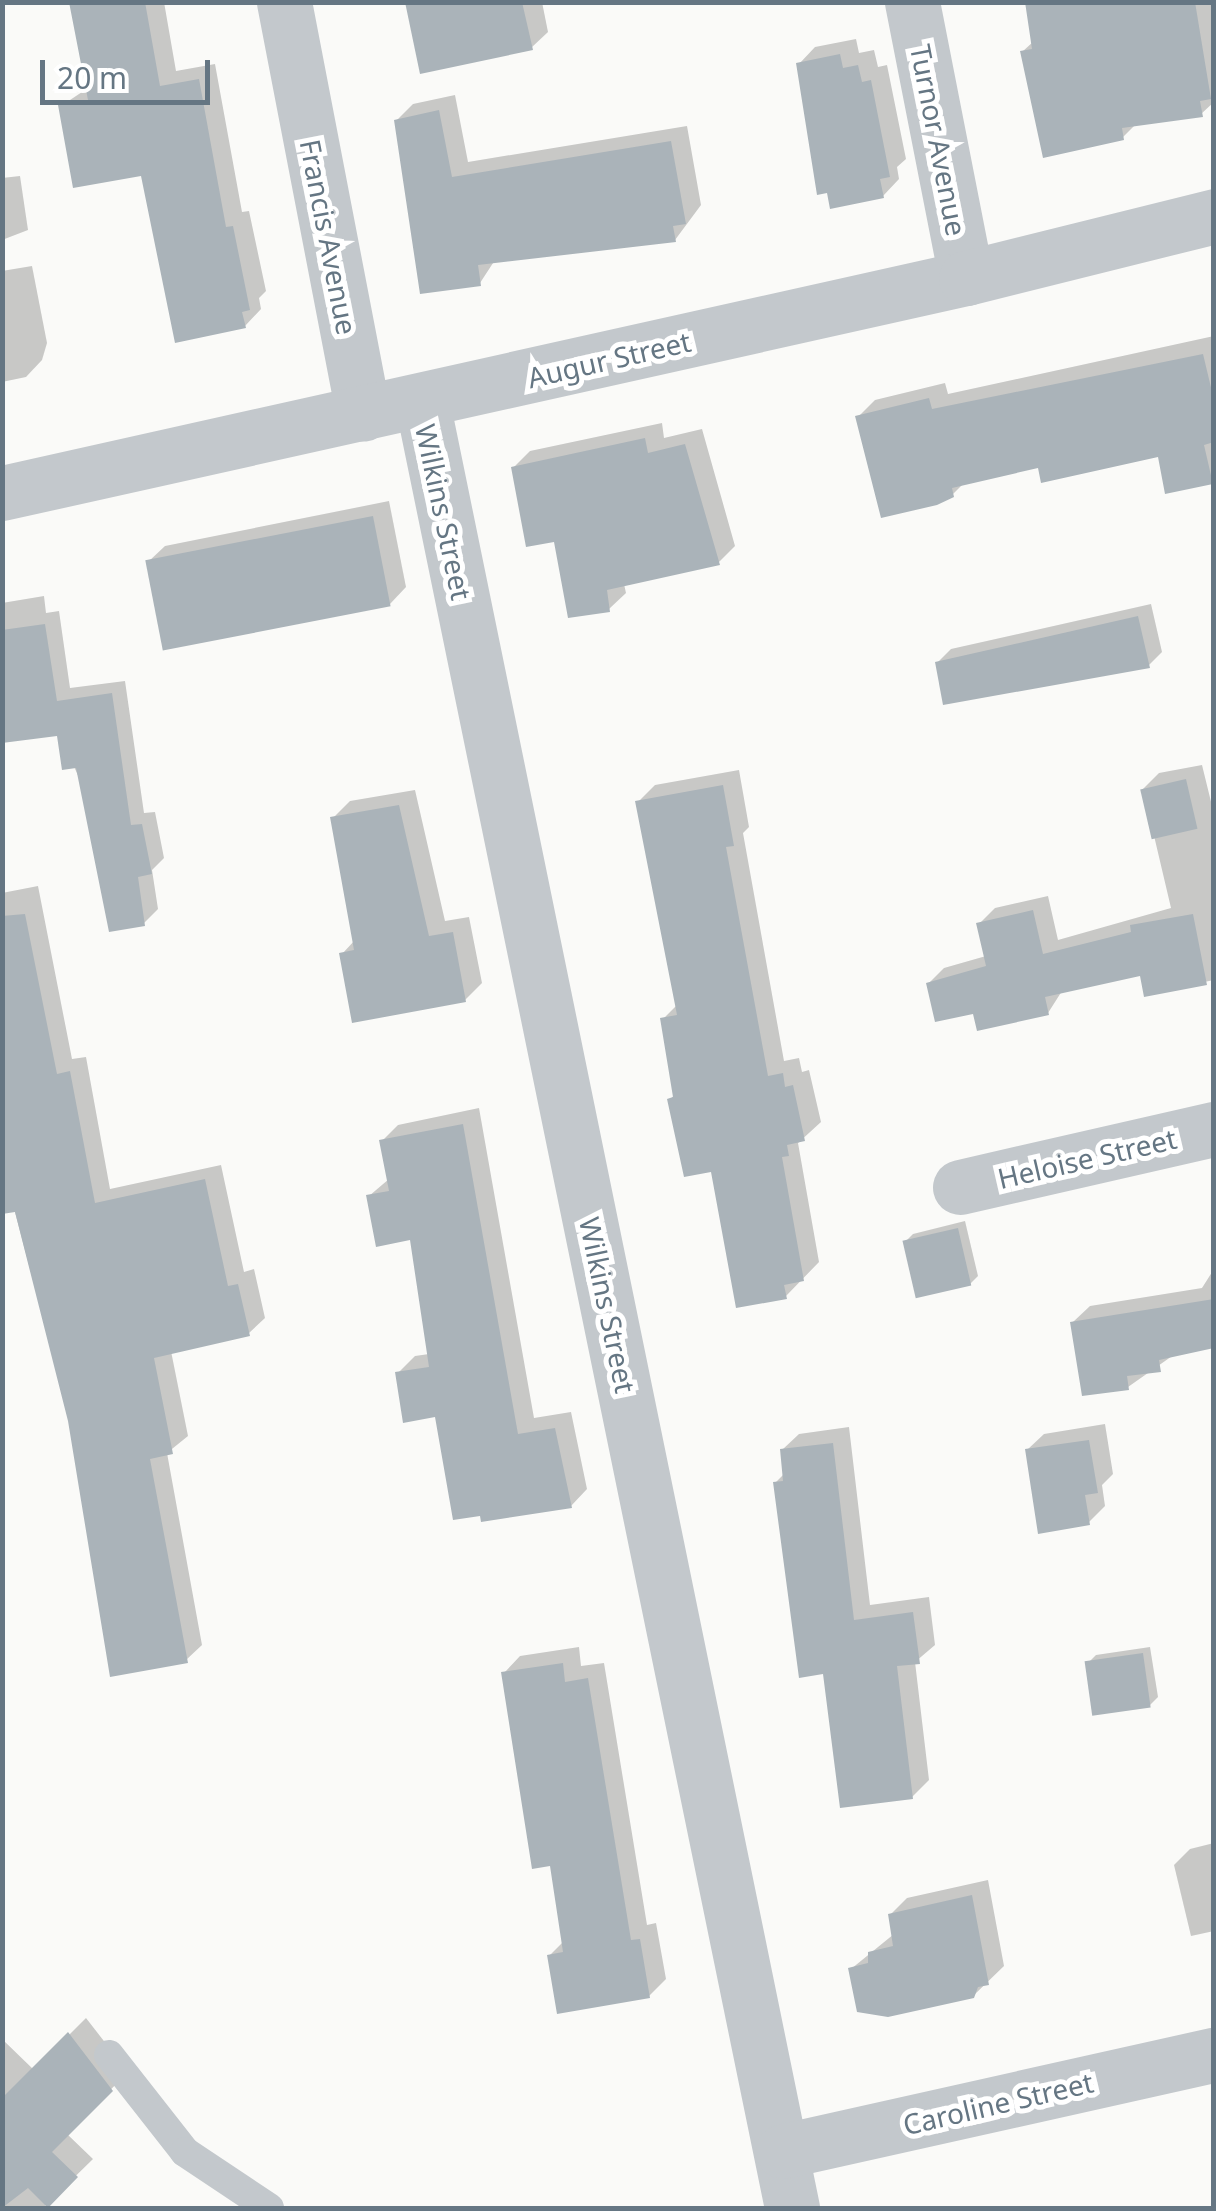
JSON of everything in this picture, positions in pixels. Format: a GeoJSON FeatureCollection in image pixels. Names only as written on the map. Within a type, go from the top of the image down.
{"type":"FeatureCollection","features":[{"type":"Feature","properties":{"kind":"street","name":"Francis Avenue"},"geometry":{"type":"LineString","coordinates":[[284,2],[363,414]]}},
{"type":"Feature","properties":{"kind":"street","name":"Turnor Avenue"},"geometry":{"type":"LineString","coordinates":[[912,2],[966,278]]}},
{"type":"Feature","properties":{"kind":"street","name":"Augur Street"},"geometry":{"type":"LineString","coordinates":[[2,492],[422,402],[966,278],[1214,216]]}},
{"type":"Feature","properties":{"kind":"street","name":"Wilkins Street"},"geometry":{"type":"LineString","coordinates":[[422,402],[792,2208]]}},
{"type":"Feature","properties":{"kind":"street","name":"Heloise Street"},"geometry":{"type":"LineString","coordinates":[[960,1187],[1214,1129]]}},
{"type":"Feature","properties":{"kind":"street","name":"Caroline Street"},"geometry":{"type":"LineString","coordinates":[[782,2151],[1214,2055]]}},
{"type":"Feature","properties":{"kind":"lane"},"geometry":{"type":"LineString","coordinates":[[109,2055],[185,2152],[269,2208]]}},
{"type":"Feature","properties":{"kind":"building"},"geometry":{"type":"Polygon","coordinates":[[[69,2],[145,2],[160,86],[199,79],[226,227],[233,226],[250,310],[242,312],[246,328],[175,343],[141,176],[73,188],[58,105],[88,100],[69,2]]]}},
{"type":"Feature","properties":{"kind":"building"},"geometry":{"type":"Polygon","coordinates":[[[405,2],[522,2],[533,50],[420,74],[405,2]]]}},
{"type":"Feature","properties":{"kind":"building"},"geometry":{"type":"Polygon","coordinates":[[[1025,2],[1195,2],[1211,99],[1200,101],[1203,117],[1122,128],[1124,140],[1043,158],[1020,51],[1032,49],[1025,2]]]}},
{"type":"Feature","properties":{"kind":"building"},"geometry":{"type":"Polygon","coordinates":[[[840,54],[843,68],[858,65],[862,82],[871,80],[890,177],[880,179],[884,198],[830,209],[827,193],[817,195],[796,63],[840,54]]]}},
{"type":"Feature","properties":{"kind":"building"},"geometry":{"type":"Polygon","coordinates":[[[439,110],[452,177],[671,141],[686,224],[673,226],[676,242],[478,265],[481,286],[420,294],[394,120],[439,110]]]}},
{"type":"Feature","properties":{"kind":"building"},"geometry":{"type":"Polygon","coordinates":[[[1203,354],[1214,400],[1214,442],[1204,445],[1213,484],[1165,494],[1158,457],[1041,483],[1038,468],[952,488],[954,497],[937,505],[881,518],[855,416],[929,398],[932,409],[1203,354]]]}},
{"type":"Feature","properties":{"kind":"building"},"geometry":{"type":"Polygon","coordinates":[[[645,438],[648,453],[685,444],[720,565],[607,590],[610,612],[568,618],[554,542],[526,547],[511,467],[645,438]]]}},
{"type":"Feature","properties":{"kind":"building"},"geometry":{"type":"Polygon","coordinates":[[[373,516],[391,606],[163,651],[145,560],[373,516]]]}},
{"type":"Feature","properties":{"kind":"building"},"geometry":{"type":"Polygon","coordinates":[[[1138,616],[1150,668],[943,705],[935,662],[1138,616]]]}},
{"type":"Feature","properties":{"kind":"building"},"geometry":{"type":"Polygon","coordinates":[[[45,624],[57,701],[112,693],[131,825],[142,824],[152,874],[138,877],[145,926],[109,932],[76,768],[62,770],[57,736],[2,743],[2,630],[45,624]]]}},
{"type":"Feature","properties":{"kind":"building"},"geometry":{"type":"Polygon","coordinates":[[[1186,779],[1197,829],[1152,839],[1140,790],[1186,779]]]}},
{"type":"Feature","properties":{"kind":"building"},"geometry":{"type":"Polygon","coordinates":[[[723,785],[734,846],[726,847],[768,1076],[783,1073],[785,1087],[793,1085],[805,1141],[787,1145],[789,1156],[782,1157],[804,1281],[784,1285],[787,1299],[736,1308],[711,1172],[684,1177],[667,1099],[673,1097],[660,1018],[677,1015],[635,801],[723,785]]]}},
{"type":"Feature","properties":{"kind":"building"},"geometry":{"type":"Polygon","coordinates":[[[399,805],[429,936],[453,932],[466,1002],[352,1023],[339,953],[354,950],[330,817],[399,805]]]}},
{"type":"Feature","properties":{"kind":"building"},"geometry":{"type":"Polygon","coordinates":[[[1033,910],[1043,954],[1131,932],[1130,925],[1193,914],[1207,985],[1144,997],[1140,976],[1045,997],[1049,1015],[977,1031],[973,1014],[935,1022],[926,983],[986,966],[976,923],[1033,910]]]}},
{"type":"Feature","properties":{"kind":"building"},"geometry":{"type":"Polygon","coordinates":[[[25,914],[57,1074],[70,1071],[95,1203],[205,1179],[228,1286],[238,1284],[250,1336],[154,1358],[173,1454],[150,1459],[188,1663],[110,1677],[68,1421],[15,1212],[2,1214],[2,916],[25,914]]]}},
{"type":"Feature","properties":{"kind":"building"},"geometry":{"type":"Polygon","coordinates":[[[463,1124],[518,1434],[555,1428],[572,1508],[481,1522],[480,1516],[453,1520],[435,1417],[403,1423],[395,1372],[429,1367],[410,1240],[376,1247],[366,1195],[389,1191],[379,1140],[463,1124]]]}},
{"type":"Feature","properties":{"kind":"building"},"geometry":{"type":"Polygon","coordinates":[[[958,1228],[971,1285],[916,1298],[902,1241],[958,1228]]]}},
{"type":"Feature","properties":{"kind":"building"},"geometry":{"type":"Polygon","coordinates":[[[1214,1299],[1214,1348],[1159,1360],[1161,1372],[1127,1376],[1129,1390],[1082,1396],[1070,1322],[1214,1299]]]}},
{"type":"Feature","properties":{"kind":"building"},"geometry":{"type":"Polygon","coordinates":[[[1089,1440],[1098,1493],[1085,1495],[1090,1525],[1038,1534],[1025,1449],[1089,1440]]]}},
{"type":"Feature","properties":{"kind":"building"},"geometry":{"type":"Polygon","coordinates":[[[833,1443],[854,1620],[913,1612],[920,1664],[897,1666],[913,1799],[840,1808],[823,1674],[799,1678],[773,1482],[783,1481],[780,1449],[833,1443]]]}},
{"type":"Feature","properties":{"kind":"building"},"geometry":{"type":"Polygon","coordinates":[[[1143,1653],[1151,1707],[1092,1716],[1085,1661],[1143,1653]]]}},
{"type":"Feature","properties":{"kind":"building"},"geometry":{"type":"Polygon","coordinates":[[[563,1663],[565,1682],[588,1678],[631,1940],[640,1939],[650,1998],[557,2014],[547,1955],[563,1952],[550,1866],[532,1869],[501,1672],[563,1663]]]}},
{"type":"Feature","properties":{"kind":"building"},"geometry":{"type":"Polygon","coordinates":[[[972,1895],[989,1985],[978,1987],[974,1998],[888,2017],[857,2012],[848,1968],[868,1963],[868,1952],[893,1946],[888,1914],[972,1895]]]}},
{"type":"Feature","properties":{"kind":"building"},"geometry":{"type":"Polygon","coordinates":[[[68,2032],[113,2091],[52,2152],[78,2177],[48,2208],[28,2188],[2,2208],[2,2098],[68,2032]]]}}]}
